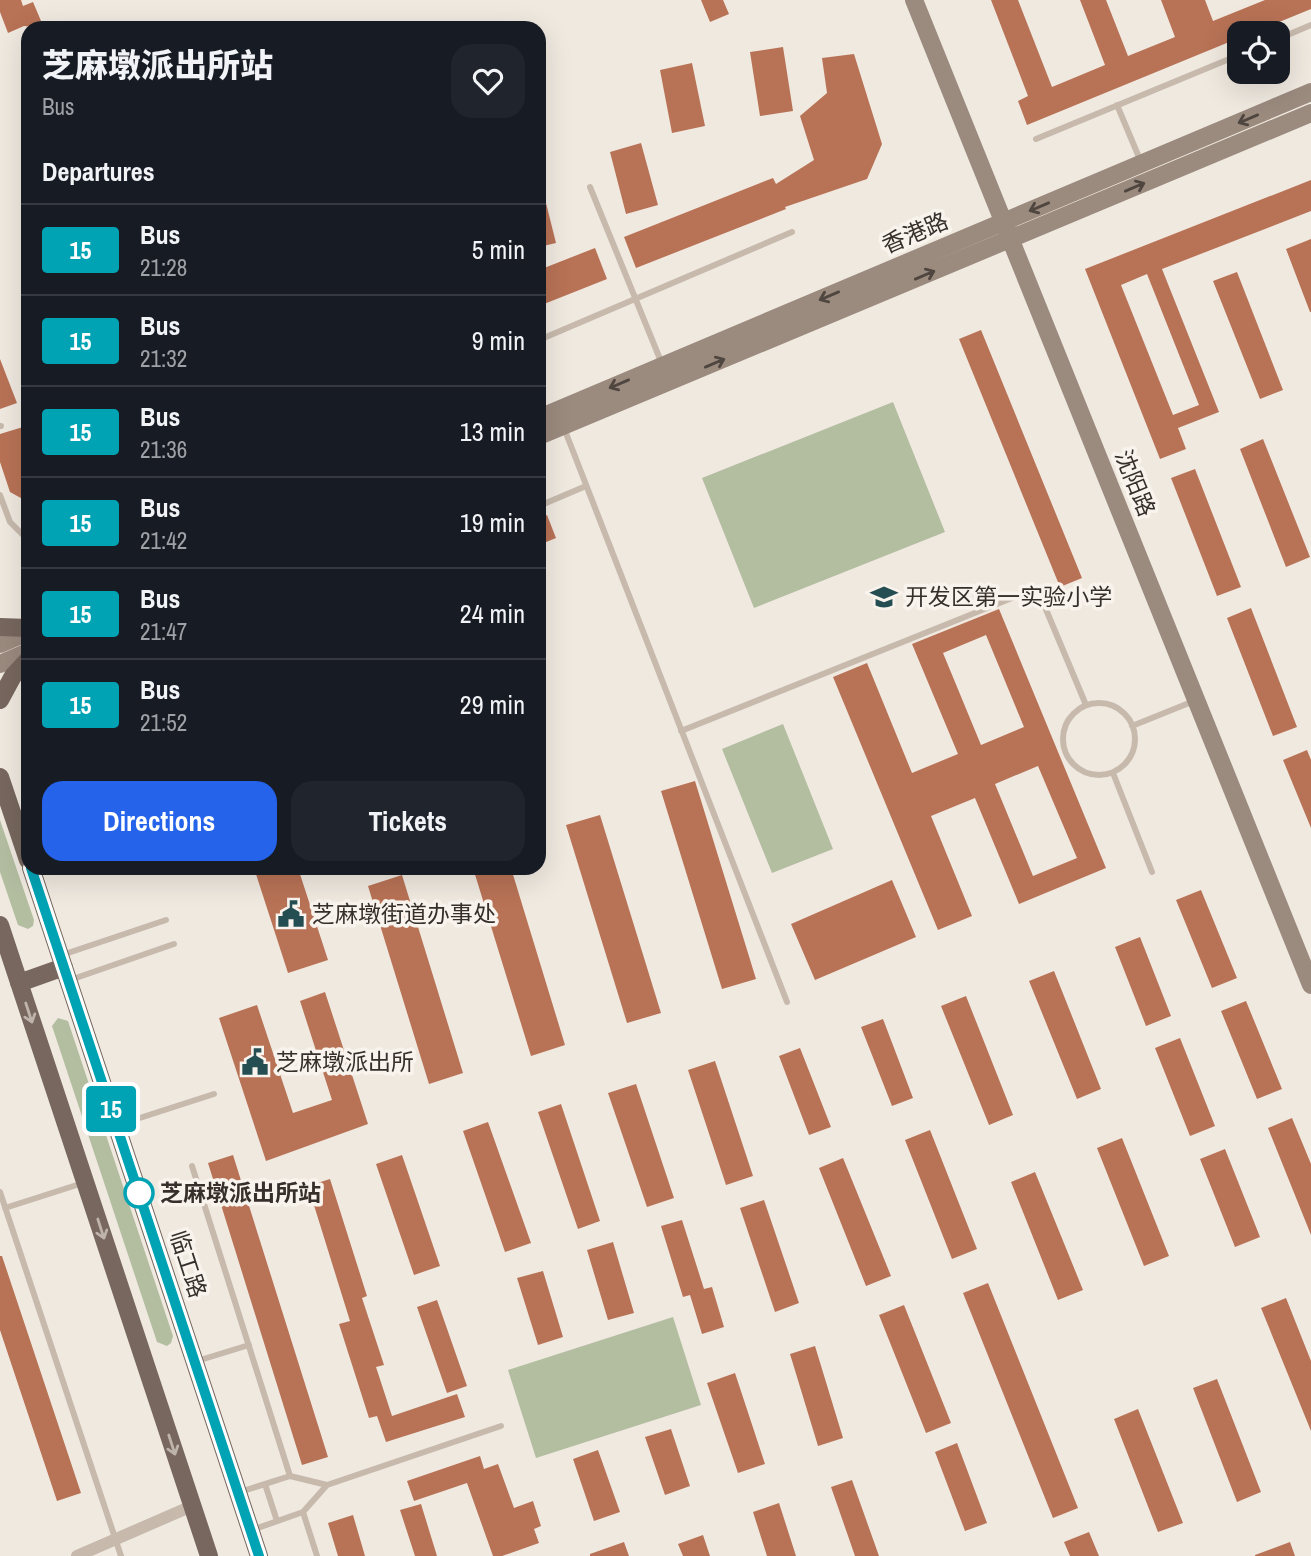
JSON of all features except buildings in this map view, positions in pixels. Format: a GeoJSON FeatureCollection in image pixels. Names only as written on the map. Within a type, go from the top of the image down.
{"type":"FeatureCollection","features":[{"type":"Feature","properties":{"kind":"main road","name":"沈阳路"},"geometry":{"type":"LineString","coordinates":[[914,0],[1311,985]]}},
{"type":"Feature","properties":{"kind":"main road","name":"香港路"},"geometry":{"type":"LineString","coordinates":[[546,433],[1007,231],[1142,164],[1311,92]]}},
{"type":"Feature","properties":{"kind":"main road","name":"香港路"},"geometry":{"type":"LineString","coordinates":[[546,415],[663,366],[1311,113]]}},
{"type":"Feature","properties":{"kind":"main road"},"geometry":{"type":"LineString","coordinates":[[0,626],[21,629]]}},
{"type":"Feature","properties":{"kind":"main road"},"geometry":{"type":"LineString","coordinates":[[0,644],[21,634]]}},
{"type":"Feature","properties":{"kind":"main road"},"geometry":{"type":"LineString","coordinates":[[0,664],[21,655]]}},
{"type":"Feature","properties":{"kind":"main road"},"geometry":{"type":"LineString","coordinates":[[0,700],[21,667]]}},
{"type":"Feature","properties":{"kind":"main road"},"geometry":{"type":"LineString","coordinates":[[0,777],[21,839]]}},
{"type":"Feature","properties":{"kind":"main road","name":"临工路"},"geometry":{"type":"LineString","coordinates":[[33,875],[259,1556]]}},
{"type":"Feature","properties":{"kind":"main road"},"geometry":{"type":"LineString","coordinates":[[1,934],[209,1556]]}},
{"type":"Feature","properties":{"kind":"main road"},"geometry":{"type":"LineString","coordinates":[[19,983],[64,968]]}},
{"type":"Feature","properties":{"kind":"street"},"geometry":{"type":"LineString","coordinates":[[78,1556],[192,1506]]}},
{"type":"Feature","properties":{"kind":"lane"},"geometry":{"type":"LineString","coordinates":[[1290,34],[1311,25]]}},
{"type":"Feature","properties":{"kind":"lane"},"geometry":{"type":"LineString","coordinates":[[1036,139],[1227,60]]}},
{"type":"Feature","properties":{"kind":"lane"},"geometry":{"type":"LineString","coordinates":[[1117,106],[1142,164]]}},
{"type":"Feature","properties":{"kind":"lane"},"geometry":{"type":"LineString","coordinates":[[590,187],[663,366]]}},
{"type":"Feature","properties":{"kind":"lane"},"geometry":{"type":"LineString","coordinates":[[546,337],[792,232]]}},
{"type":"Feature","properties":{"kind":"lane"},"geometry":{"type":"LineString","coordinates":[[563,426],[787,1002]]}},
{"type":"Feature","properties":{"kind":"lane"},"geometry":{"type":"LineString","coordinates":[[546,503],[586,486]]}},
{"type":"Feature","properties":{"kind":"lane"},"geometry":{"type":"LineString","coordinates":[[0,495],[10,522],[21,533]]}},
{"type":"Feature","properties":{"kind":"lane"},"geometry":{"type":"LineString","coordinates":[[681,731],[1037,588],[1086,705]]}},
{"type":"Feature","properties":{"kind":"lane"},"geometry":{"type":"LineString","coordinates":[[1132,726],[1196,700]]}},
{"type":"Feature","properties":{"kind":"lane"},"geometry":{"type":"LineString","coordinates":[[1108,704],[1118,709],[1132,726],[1135,744],[1132,753],[1121,768],[1113,773],[1092,775],[1074,766],[1068,757],[1063,737],[1065,727],[1070,718],[1086,705],[1108,704]]}},
{"type":"Feature","properties":{"kind":"lane"},"geometry":{"type":"LineString","coordinates":[[1113,773],[1152,872]]}},
{"type":"Feature","properties":{"kind":"lane"},"geometry":{"type":"LineString","coordinates":[[64,968],[166,920]]}},
{"type":"Feature","properties":{"kind":"lane"},"geometry":{"type":"LineString","coordinates":[[64,968],[174,944]]}},
{"type":"Feature","properties":{"kind":"lane"},"geometry":{"type":"LineString","coordinates":[[116,1125],[214,1094]]}},
{"type":"Feature","properties":{"kind":"lane"},"geometry":{"type":"LineString","coordinates":[[192,1166],[290,1476]]}},
{"type":"Feature","properties":{"kind":"lane"},"geometry":{"type":"LineString","coordinates":[[5,1208],[85,1182]]}},
{"type":"Feature","properties":{"kind":"lane"},"geometry":{"type":"LineString","coordinates":[[0,1192],[121,1556]]}},
{"type":"Feature","properties":{"kind":"lane"},"geometry":{"type":"LineString","coordinates":[[195,1362],[249,1345]]}},
{"type":"Feature","properties":{"kind":"lane"},"geometry":{"type":"LineString","coordinates":[[251,1530],[303,1512],[327,1485],[501,1426]]}},
{"type":"Feature","properties":{"kind":"lane"},"geometry":{"type":"LineString","coordinates":[[238,1493],[290,1476],[327,1485]]}},
{"type":"Feature","properties":{"kind":"lane"},"geometry":{"type":"LineString","coordinates":[[265,1484],[277,1521]]}},
{"type":"Feature","properties":{"kind":"lane"},"geometry":{"type":"LineString","coordinates":[[303,1512],[317,1556]]}},
{"type":"Feature","properties":{"kind":"green space"},"geometry":{"type":"Polygon","coordinates":[[[893,402],[945,532],[754,608],[702,478],[893,402]]]}},
{"type":"Feature","properties":{"kind":"green space"},"geometry":{"type":"Polygon","coordinates":[[[783,724],[833,849],[772,873],[722,749],[783,724]]]}},
{"type":"Feature","properties":{"kind":"green space"},"geometry":{"type":"Polygon","coordinates":[[[0,820],[34,920],[33,926],[28,929],[18,925],[0,872],[0,820]]]}},
{"type":"Feature","properties":{"kind":"green space"},"geometry":{"type":"Polygon","coordinates":[[[58,1018],[68,1021],[173,1336],[167,1346],[157,1342],[52,1026],[58,1018]]]}},
{"type":"Feature","properties":{"kind":"green space"},"geometry":{"type":"Polygon","coordinates":[[[673,1317],[701,1405],[536,1458],[508,1370],[673,1317]]]}},
{"type":"Feature","properties":{"kind":"bus line","name":"15"},"geometry":{"type":"LineString","coordinates":[[33,875],[259,1556]]}},
{"type":"Feature","properties":{"kind":"place","name":"开发区第一实验小学"},"geometry":{"type":"Point","coordinates":[884,597]}},
{"type":"Feature","properties":{"kind":"place","name":"芝麻墩街道办事处"},"geometry":{"type":"Point","coordinates":[291,914]}},
{"type":"Feature","properties":{"kind":"place","name":"芝麻墩派出所"},"geometry":{"type":"Point","coordinates":[255,1062]}},
{"type":"Feature","properties":{"kind":"place","name":"芝麻墩派出所站"},"geometry":{"type":"Point","coordinates":[139,1193]}}]}
